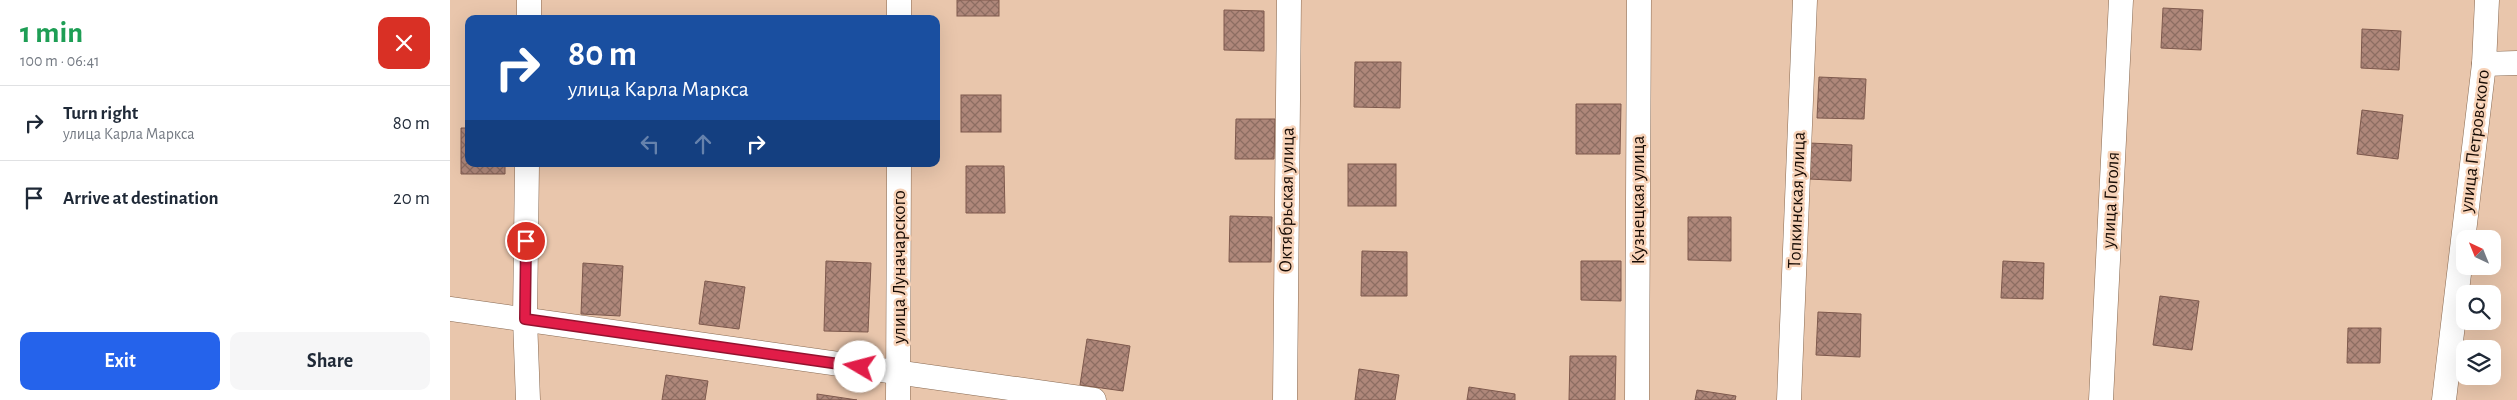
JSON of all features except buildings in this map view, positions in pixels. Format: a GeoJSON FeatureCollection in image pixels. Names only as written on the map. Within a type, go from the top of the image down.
{"type":"FeatureCollection","features":[{"type":"Feature","properties":{"kind":"street"},"geometry":{"type":"LineString","coordinates":[[529,0],[529,15]]}},
{"type":"Feature","properties":{"kind":"street"},"geometry":{"type":"LineString","coordinates":[[899,0],[899,15]]}},
{"type":"Feature","properties":{"kind":"street","name":"Октябрьская улица"},"geometry":{"type":"LineString","coordinates":[[1285,400],[1289,0]]}},
{"type":"Feature","properties":{"kind":"street","name":"Кузнецкая улица"},"geometry":{"type":"LineString","coordinates":[[1637,400],[1639,0]]}},
{"type":"Feature","properties":{"kind":"street","name":"Топкинская улица"},"geometry":{"type":"LineString","coordinates":[[1789,400],[1805,0]]}},
{"type":"Feature","properties":{"kind":"street","name":"улица Гоголя"},"geometry":{"type":"LineString","coordinates":[[2101,400],[2121,0]]}},
{"type":"Feature","properties":{"kind":"street","name":"улица Петровского"},"geometry":{"type":"LineString","coordinates":[[2444,400],[2484,64],[2487,0]]}},
{"type":"Feature","properties":{"kind":"street"},"geometry":{"type":"LineString","coordinates":[[2484,64],[2517,63]]}},
{"type":"Feature","properties":{"kind":"street"},"geometry":{"type":"LineString","coordinates":[[527,167],[525,319],[528,400]]}},
{"type":"Feature","properties":{"kind":"street","name":"улица Луначарского"},"geometry":{"type":"LineString","coordinates":[[898,400],[899,167]]}},
{"type":"Feature","properties":{"kind":"street"},"geometry":{"type":"LineString","coordinates":[[450,308],[1094,400]]}},
{"type":"Feature","properties":{"kind":"route"},"geometry":{"type":"LineString","coordinates":[[526,241],[525,319],[860,367]]}}]}
